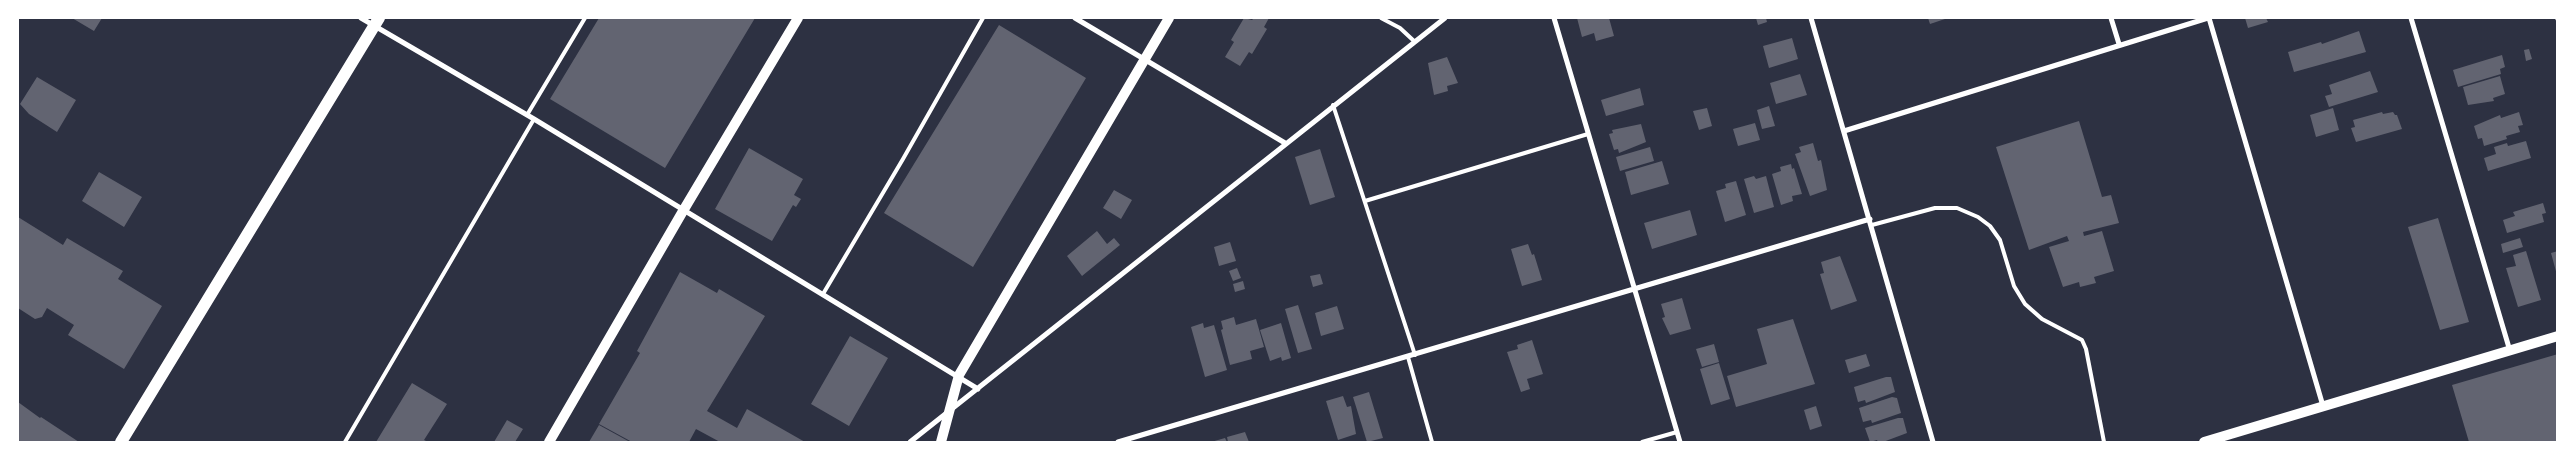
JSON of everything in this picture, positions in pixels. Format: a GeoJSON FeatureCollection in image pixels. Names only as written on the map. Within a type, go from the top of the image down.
{"type":"FeatureCollection","features":[{"type":"Feature","properties":{"kind":"main road"},"geometry":{"type":"LineString","coordinates":[[549,442],[798,18]]}},
{"type":"Feature","properties":{"kind":"main road"},"geometry":{"type":"LineString","coordinates":[[941,442],[959,376],[1169,18]]}},
{"type":"Feature","properties":{"kind":"main road"},"geometry":{"type":"LineString","coordinates":[[121,442],[376,22]]}},
{"type":"Feature","properties":{"kind":"main road"},"geometry":{"type":"LineString","coordinates":[[2204,442],[2220,440],[2323,406],[2558,336]]}},
{"type":"Feature","properties":{"kind":"street"},"geometry":{"type":"LineString","coordinates":[[360,18],[376,22],[683,211],[978,389]]}},
{"type":"Feature","properties":{"kind":"street"},"geometry":{"type":"LineString","coordinates":[[1075,18],[1285,143]]}},
{"type":"Feature","properties":{"kind":"street"},"geometry":{"type":"LineString","coordinates":[[910,442],[947,415],[1285,143],[1445,18]]}},
{"type":"Feature","properties":{"kind":"street"},"geometry":{"type":"LineString","coordinates":[[1554,18],[1680,442]]}},
{"type":"Feature","properties":{"kind":"street"},"geometry":{"type":"LineString","coordinates":[[1811,18],[1933,442]]}},
{"type":"Feature","properties":{"kind":"street"},"geometry":{"type":"LineString","coordinates":[[2110,18],[2119,44]]}},
{"type":"Feature","properties":{"kind":"street"},"geometry":{"type":"LineString","coordinates":[[1844,131],[2119,44],[2209,18],[2323,406]]}},
{"type":"Feature","properties":{"kind":"street"},"geometry":{"type":"LineString","coordinates":[[2411,18],[2511,351]]}},
{"type":"Feature","properties":{"kind":"street"},"geometry":{"type":"LineString","coordinates":[[1118,442],[1408,358],[1633,288],[1870,219]]}},
{"type":"Feature","properties":{"kind":"lane"},"geometry":{"type":"LineString","coordinates":[[527,115],[585,18]]}},
{"type":"Feature","properties":{"kind":"lane"},"geometry":{"type":"LineString","coordinates":[[822,294],[903,159],[984,18]]}},
{"type":"Feature","properties":{"kind":"lane"},"geometry":{"type":"LineString","coordinates":[[1381,18],[1400,28],[1414,41]]}},
{"type":"Feature","properties":{"kind":"lane"},"geometry":{"type":"LineString","coordinates":[[1333,105],[1415,355]]}},
{"type":"Feature","properties":{"kind":"lane"},"geometry":{"type":"LineString","coordinates":[[345,442],[534,119]]}},
{"type":"Feature","properties":{"kind":"lane"},"geometry":{"type":"LineString","coordinates":[[1365,201],[1588,134]]}},
{"type":"Feature","properties":{"kind":"lane"},"geometry":{"type":"LineString","coordinates":[[1872,226],[1935,208],[1957,208],[1978,217],[1990,226],[2000,240],[2014,286],[2025,304],[2042,319],[2082,340],[2086,349],[2104,442]]}},
{"type":"Feature","properties":{"kind":"lane"},"geometry":{"type":"LineString","coordinates":[[1408,358],[1432,442]]}},
{"type":"Feature","properties":{"kind":"lane"},"geometry":{"type":"LineString","coordinates":[[1642,442],[1677,432]]}},
{"type":"Feature","properties":{"kind":"building"},"geometry":{"type":"Polygon","coordinates":[[[72,18],[102,18],[94,31],[72,18]]]}},
{"type":"Feature","properties":{"kind":"building"},"geometry":{"type":"Polygon","coordinates":[[[599,18],[755,18],[665,168],[550,99],[599,18]]]}},
{"type":"Feature","properties":{"kind":"building"},"geometry":{"type":"Polygon","coordinates":[[[1244,18],[1252,20],[1254,18],[1269,18],[1264,27],[1267,29],[1252,54],[1249,52],[1240,66],[1225,57],[1234,42],[1231,40],[1244,18]]]}},
{"type":"Feature","properties":{"kind":"building"},"geometry":{"type":"Polygon","coordinates":[[[1577,18],[1609,18],[1614,36],[1596,41],[1594,33],[1582,37],[1577,18]]]}},
{"type":"Feature","properties":{"kind":"building"},"geometry":{"type":"Polygon","coordinates":[[[1756,18],[1766,18],[1767,22],[1758,25],[1756,18]]]}},
{"type":"Feature","properties":{"kind":"building"},"geometry":{"type":"Polygon","coordinates":[[[1928,18],[1948,18],[1930,24],[1928,18]]]}},
{"type":"Feature","properties":{"kind":"building"},"geometry":{"type":"Polygon","coordinates":[[[2245,18],[2266,18],[2268,22],[2248,28],[2245,18]]]}},
{"type":"Feature","properties":{"kind":"building"},"geometry":{"type":"Polygon","coordinates":[[[999,25],[1086,78],[973,267],[884,213],[999,25]]]}},
{"type":"Feature","properties":{"kind":"building"},"geometry":{"type":"Polygon","coordinates":[[[2359,31],[2366,52],[2294,72],[2288,52],[2321,42],[2322,44],[2359,31]]]}},
{"type":"Feature","properties":{"kind":"building"},"geometry":{"type":"Polygon","coordinates":[[[1792,38],[1798,59],[1769,68],[1763,46],[1792,38]]]}},
{"type":"Feature","properties":{"kind":"building"},"geometry":{"type":"Polygon","coordinates":[[[2529,49],[2532,59],[2526,61],[2524,50],[2529,49]]]}},
{"type":"Feature","properties":{"kind":"building"},"geometry":{"type":"Polygon","coordinates":[[[2502,55],[2505,67],[2500,69],[2501,74],[2458,87],[2453,70],[2502,55]]]}},
{"type":"Feature","properties":{"kind":"building"},"geometry":{"type":"Polygon","coordinates":[[[1447,57],[1458,83],[1447,86],[1448,91],[1434,95],[1428,63],[1447,57]]]}},
{"type":"Feature","properties":{"kind":"building"},"geometry":{"type":"Polygon","coordinates":[[[2370,71],[2378,92],[2329,107],[2325,96],[2332,94],[2329,85],[2370,71]]]}},
{"type":"Feature","properties":{"kind":"building"},"geometry":{"type":"Polygon","coordinates":[[[1800,74],[1807,95],[1776,104],[1770,83],[1800,74]]]}},
{"type":"Feature","properties":{"kind":"building"},"geometry":{"type":"Polygon","coordinates":[[[2500,76],[2505,94],[2493,98],[2494,101],[2468,105],[2463,87],[2500,76]]]}},
{"type":"Feature","properties":{"kind":"building"},"geometry":{"type":"Polygon","coordinates":[[[37,77],[76,100],[57,132],[29,114],[20,104],[37,77]]]}},
{"type":"Feature","properties":{"kind":"building"},"geometry":{"type":"Polygon","coordinates":[[[1640,88],[1644,105],[1606,116],[1601,100],[1640,88]]]}},
{"type":"Feature","properties":{"kind":"building"},"geometry":{"type":"Polygon","coordinates":[[[1769,106],[1775,126],[1762,129],[1757,110],[1769,106]]]}},
{"type":"Feature","properties":{"kind":"building"},"geometry":{"type":"Polygon","coordinates":[[[1707,108],[1712,126],[1699,130],[1693,111],[1707,108]]]}},
{"type":"Feature","properties":{"kind":"building"},"geometry":{"type":"Polygon","coordinates":[[[2333,108],[2339,130],[2316,137],[2310,115],[2333,108]]]}},
{"type":"Feature","properties":{"kind":"building"},"geometry":{"type":"Polygon","coordinates":[[[2382,112],[2383,114],[2393,112],[2397,115],[2402,129],[2356,142],[2351,128],[2355,127],[2353,120],[2382,112]]]}},
{"type":"Feature","properties":{"kind":"building"},"geometry":{"type":"Polygon","coordinates":[[[2519,112],[2523,125],[2518,126],[2520,132],[2506,136],[2507,139],[2484,146],[2482,138],[2478,139],[2474,126],[2500,115],[2501,118],[2519,112]]]}},
{"type":"Feature","properties":{"kind":"building"},"geometry":{"type":"Polygon","coordinates":[[[2079,121],[2102,197],[2111,195],[2119,223],[2083,232],[2084,236],[2102,231],[2114,271],[2094,277],[2096,283],[2080,287],[2079,282],[2063,287],[2049,247],[2069,241],[2067,236],[2029,250],[1996,147],[2079,121]]]}},
{"type":"Feature","properties":{"kind":"building"},"geometry":{"type":"Polygon","coordinates":[[[1755,123],[1760,140],[1738,146],[1733,129],[1755,123]]]}},
{"type":"Feature","properties":{"kind":"building"},"geometry":{"type":"Polygon","coordinates":[[[1641,124],[1646,142],[1619,153],[1618,149],[1614,150],[1609,134],[1613,133],[1612,130],[1641,124]]]}},
{"type":"Feature","properties":{"kind":"building"},"geometry":{"type":"Polygon","coordinates":[[[2526,141],[2531,158],[2488,171],[2484,158],[2496,154],[2494,147],[2507,143],[2508,146],[2526,141]]]}},
{"type":"Feature","properties":{"kind":"building"},"geometry":{"type":"Polygon","coordinates":[[[1813,143],[1818,161],[1821,160],[1827,190],[1810,196],[1795,154],[1801,152],[1799,147],[1813,143]]]}},
{"type":"Feature","properties":{"kind":"building"},"geometry":{"type":"Polygon","coordinates":[[[1650,147],[1654,161],[1620,171],[1616,157],[1650,147]]]}},
{"type":"Feature","properties":{"kind":"building"},"geometry":{"type":"Polygon","coordinates":[[[749,148],[803,179],[794,195],[801,199],[796,207],[793,205],[772,241],[715,209],[749,148]]]}},
{"type":"Feature","properties":{"kind":"building"},"geometry":{"type":"Polygon","coordinates":[[[1320,149],[1335,197],[1310,205],[1295,157],[1320,149]]]}},
{"type":"Feature","properties":{"kind":"building"},"geometry":{"type":"Polygon","coordinates":[[[1662,161],[1669,184],[1631,195],[1625,172],[1662,161]]]}},
{"type":"Feature","properties":{"kind":"building"},"geometry":{"type":"Polygon","coordinates":[[[1791,164],[1802,194],[1792,196],[1793,201],[1781,205],[1772,174],[1781,171],[1780,167],[1791,164]]]}},
{"type":"Feature","properties":{"kind":"building"},"geometry":{"type":"Polygon","coordinates":[[[99,172],[142,197],[124,227],[82,201],[99,172]]]}},
{"type":"Feature","properties":{"kind":"building"},"geometry":{"type":"Polygon","coordinates":[[[1754,176],[1756,179],[1766,176],[1774,207],[1754,213],[1744,179],[1754,176]]]}},
{"type":"Feature","properties":{"kind":"building"},"geometry":{"type":"Polygon","coordinates":[[[1736,181],[1746,215],[1725,222],[1716,191],[1726,188],[1725,184],[1736,181]]]}},
{"type":"Feature","properties":{"kind":"building"},"geometry":{"type":"Polygon","coordinates":[[[1114,190],[1132,200],[1121,219],[1103,208],[1114,190]]]}},
{"type":"Feature","properties":{"kind":"building"},"geometry":{"type":"Polygon","coordinates":[[[2543,203],[2546,213],[2542,214],[2544,222],[2507,233],[2503,220],[2515,216],[2513,212],[2543,203]]]}},
{"type":"Feature","properties":{"kind":"building"},"geometry":{"type":"Polygon","coordinates":[[[1690,210],[1697,235],[1652,249],[1644,223],[1690,210]]]}},
{"type":"Feature","properties":{"kind":"building"},"geometry":{"type":"Polygon","coordinates":[[[18,217],[63,245],[67,238],[123,271],[118,279],[162,306],[124,369],[68,335],[74,325],[47,308],[42,317],[35,319],[18,308],[18,217]]]}},
{"type":"Feature","properties":{"kind":"building"},"geometry":{"type":"Polygon","coordinates":[[[2438,218],[2469,322],[2440,330],[2408,227],[2438,218]]]}},
{"type":"Feature","properties":{"kind":"building"},"geometry":{"type":"Polygon","coordinates":[[[1097,231],[1107,244],[1114,238],[1120,245],[1082,276],[1067,256],[1097,231]]]}},
{"type":"Feature","properties":{"kind":"building"},"geometry":{"type":"Polygon","coordinates":[[[2520,238],[2523,247],[2503,253],[2501,244],[2520,238]]]}},
{"type":"Feature","properties":{"kind":"building"},"geometry":{"type":"Polygon","coordinates":[[[1230,242],[1236,261],[1219,266],[1214,247],[1230,242]]]}},
{"type":"Feature","properties":{"kind":"building"},"geometry":{"type":"Polygon","coordinates":[[[1528,244],[1532,255],[1534,254],[1542,280],[1522,286],[1511,249],[1528,244]]]}},
{"type":"Feature","properties":{"kind":"building"},"geometry":{"type":"Polygon","coordinates":[[[2526,251],[2541,300],[2518,307],[2506,268],[2516,266],[2513,255],[2526,251]]]}},
{"type":"Feature","properties":{"kind":"building"},"geometry":{"type":"Polygon","coordinates":[[[2558,251],[2558,275],[2557,275],[2551,253],[2558,251]]]}},
{"type":"Feature","properties":{"kind":"building"},"geometry":{"type":"Polygon","coordinates":[[[1840,256],[1857,301],[1831,310],[1820,274],[1824,273],[1821,262],[1840,256]]]}},
{"type":"Feature","properties":{"kind":"building"},"geometry":{"type":"Polygon","coordinates":[[[1237,268],[1241,278],[1233,281],[1229,271],[1237,268]]]}},
{"type":"Feature","properties":{"kind":"building"},"geometry":{"type":"Polygon","coordinates":[[[680,272],[717,293],[719,289],[765,316],[707,411],[737,428],[747,409],[805,442],[720,442],[696,429],[689,442],[632,442],[599,424],[640,353],[637,351],[680,272]]]}},
{"type":"Feature","properties":{"kind":"building"},"geometry":{"type":"Polygon","coordinates":[[[1320,274],[1323,284],[1313,287],[1310,276],[1320,274]]]}},
{"type":"Feature","properties":{"kind":"building"},"geometry":{"type":"Polygon","coordinates":[[[1243,281],[1245,289],[1235,292],[1233,284],[1243,281]]]}},
{"type":"Feature","properties":{"kind":"building"},"geometry":{"type":"Polygon","coordinates":[[[1682,298],[1691,329],[1670,335],[1662,318],[1665,317],[1661,304],[1682,298]]]}},
{"type":"Feature","properties":{"kind":"building"},"geometry":{"type":"Polygon","coordinates":[[[1298,305],[1312,349],[1298,353],[1285,309],[1298,305]]]}},
{"type":"Feature","properties":{"kind":"building"},"geometry":{"type":"Polygon","coordinates":[[[1337,306],[1344,329],[1321,336],[1315,313],[1337,306]]]}},
{"type":"Feature","properties":{"kind":"building"},"geometry":{"type":"Polygon","coordinates":[[[1234,317],[1236,325],[1256,319],[1264,347],[1250,351],[1252,359],[1230,365],[1221,330],[1223,329],[1221,321],[1234,317]]]}},
{"type":"Feature","properties":{"kind":"building"},"geometry":{"type":"Polygon","coordinates":[[[1793,319],[1815,384],[1736,407],[1727,376],[1767,364],[1757,329],[1793,319]]]}},
{"type":"Feature","properties":{"kind":"building"},"geometry":{"type":"Polygon","coordinates":[[[1203,323],[1204,328],[1214,325],[1227,370],[1205,377],[1191,327],[1203,323]]]}},
{"type":"Feature","properties":{"kind":"building"},"geometry":{"type":"Polygon","coordinates":[[[1281,323],[1291,358],[1282,361],[1281,357],[1270,361],[1260,330],[1281,323]]]}},
{"type":"Feature","properties":{"kind":"building"},"geometry":{"type":"Polygon","coordinates":[[[850,336],[888,358],[849,426],[811,404],[850,336]]]}},
{"type":"Feature","properties":{"kind":"building"},"geometry":{"type":"Polygon","coordinates":[[[1532,340],[1543,374],[1527,379],[1530,389],[1521,392],[1507,352],[1518,349],[1517,345],[1532,340]]]}},
{"type":"Feature","properties":{"kind":"building"},"geometry":{"type":"Polygon","coordinates":[[[1714,344],[1719,362],[1702,367],[1696,349],[1714,344]]]}},
{"type":"Feature","properties":{"kind":"building"},"geometry":{"type":"Polygon","coordinates":[[[1866,354],[1870,366],[1849,373],[1845,360],[1866,354]]]}},
{"type":"Feature","properties":{"kind":"building"},"geometry":{"type":"Polygon","coordinates":[[[2558,354],[2558,442],[2469,442],[2452,385],[2558,354]]]}},
{"type":"Feature","properties":{"kind":"building"},"geometry":{"type":"Polygon","coordinates":[[[1719,363],[1730,399],[1711,405],[1700,369],[1719,363]]]}},
{"type":"Feature","properties":{"kind":"building"},"geometry":{"type":"Polygon","coordinates":[[[1891,377],[1895,392],[1866,403],[1865,400],[1858,402],[1854,387],[1891,377]]]}},
{"type":"Feature","properties":{"kind":"building"},"geometry":{"type":"Polygon","coordinates":[[[412,383],[447,404],[424,440],[428,442],[376,442],[412,383]]]}},
{"type":"Feature","properties":{"kind":"building"},"geometry":{"type":"Polygon","coordinates":[[[1369,392],[1383,438],[1367,442],[1353,397],[1369,392]]]}},
{"type":"Feature","properties":{"kind":"building"},"geometry":{"type":"Polygon","coordinates":[[[1343,396],[1347,407],[1351,406],[1356,434],[1338,440],[1326,401],[1343,396]]]}},
{"type":"Feature","properties":{"kind":"building"},"geometry":{"type":"Polygon","coordinates":[[[1892,397],[1897,398],[1901,413],[1872,423],[1871,420],[1863,422],[1859,408],[1892,397]]]}},
{"type":"Feature","properties":{"kind":"building"},"geometry":{"type":"Polygon","coordinates":[[[18,402],[79,442],[21,442],[18,440],[18,402]]]}},
{"type":"Feature","properties":{"kind":"building"},"geometry":{"type":"Polygon","coordinates":[[[1816,406],[1822,426],[1810,430],[1804,410],[1816,406]]]}},
{"type":"Feature","properties":{"kind":"building"},"geometry":{"type":"Polygon","coordinates":[[[1903,418],[1907,433],[1883,442],[1878,442],[1877,440],[1870,442],[1865,428],[1903,418]]]}},
{"type":"Feature","properties":{"kind":"building"},"geometry":{"type":"Polygon","coordinates":[[[507,420],[523,429],[515,442],[494,442],[507,420]]]}},
{"type":"Feature","properties":{"kind":"building"},"geometry":{"type":"Polygon","coordinates":[[[599,425],[630,442],[589,442],[599,425]]]}},
{"type":"Feature","properties":{"kind":"building"},"geometry":{"type":"Polygon","coordinates":[[[1245,432],[1249,442],[1228,442],[1227,437],[1245,432]]]}},
{"type":"Feature","properties":{"kind":"building"},"geometry":{"type":"Polygon","coordinates":[[[1225,438],[1227,442],[1211,442],[1225,438]]]}}]}
